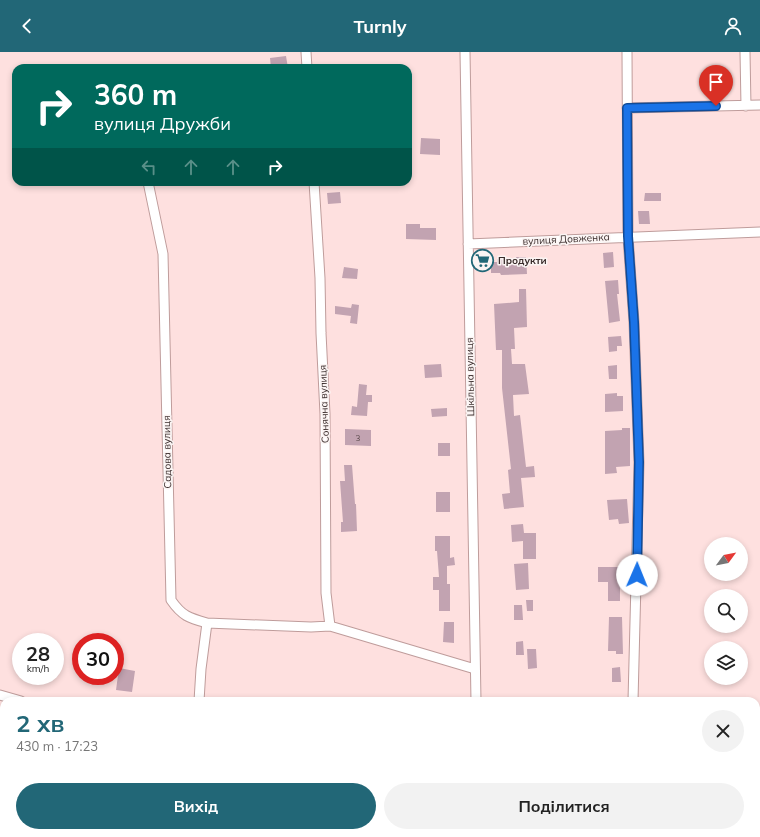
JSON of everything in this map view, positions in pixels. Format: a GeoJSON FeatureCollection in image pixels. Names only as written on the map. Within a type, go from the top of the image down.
{"type":"FeatureCollection","features":[{"type":"Feature","properties":{"kind":"street"},"geometry":{"type":"LineString","coordinates":[[306,52],[307,64]]}},
{"type":"Feature","properties":{"kind":"street","name":"Шкільна вулиця"},"geometry":{"type":"LineString","coordinates":[[465,52],[476,697]]}},
{"type":"Feature","properties":{"kind":"street"},"geometry":{"type":"LineString","coordinates":[[627,52],[628,236],[634,322],[639,462],[633,697]]}},
{"type":"Feature","properties":{"kind":"street"},"geometry":{"type":"LineString","coordinates":[[744,52],[746,106]]}},
{"type":"Feature","properties":{"kind":"street"},"geometry":{"type":"LineString","coordinates":[[627,108],[760,105]]}},
{"type":"Feature","properties":{"kind":"street","name":"Садова вулиця"},"geometry":{"type":"LineString","coordinates":[[149,186],[162,254],[171,600],[179,612],[192,619],[207,623],[311,627],[330,626],[475,669]]}},
{"type":"Feature","properties":{"kind":"street","name":"Сонячна вулиця"},"geometry":{"type":"LineString","coordinates":[[314,186],[320,278],[320,333],[325,414],[326,593],[330,626]]}},
{"type":"Feature","properties":{"kind":"street","name":"вулиця Довженка"},"geometry":{"type":"LineString","coordinates":[[468,244],[628,236],[760,232]]}},
{"type":"Feature","properties":{"kind":"street"},"geometry":{"type":"LineString","coordinates":[[199,697],[207,623]]}},
{"type":"Feature","properties":{"kind":"building"},"geometry":{"type":"Polygon","coordinates":[[[286,56],[287,64],[271,64],[270,58],[286,56]]]}},
{"type":"Feature","properties":{"kind":"building"},"geometry":{"type":"Polygon","coordinates":[[[421,138],[440,139],[440,155],[420,154],[421,138]]]}},
{"type":"Feature","properties":{"kind":"building"},"geometry":{"type":"Polygon","coordinates":[[[340,192],[341,203],[328,204],[327,193],[340,192]]]}},
{"type":"Feature","properties":{"kind":"building"},"geometry":{"type":"Polygon","coordinates":[[[645,193],[661,193],[661,201],[644,201],[645,193]]]}},
{"type":"Feature","properties":{"kind":"building"},"geometry":{"type":"Polygon","coordinates":[[[638,211],[649,211],[650,224],[639,224],[638,211]]]}},
{"type":"Feature","properties":{"kind":"building"},"geometry":{"type":"Polygon","coordinates":[[[406,224],[420,224],[420,228],[436,228],[436,240],[406,239],[406,224]]]}},
{"type":"Feature","properties":{"kind":"building"},"geometry":{"type":"Polygon","coordinates":[[[613,252],[614,267],[604,268],[603,253],[613,252]]]}},
{"type":"Feature","properties":{"kind":"building"},"geometry":{"type":"Polygon","coordinates":[[[516,257],[526,257],[527,274],[501,275],[500,273],[491,273],[491,262],[497,262],[497,259],[516,259],[516,257]]]}},
{"type":"Feature","properties":{"kind":"building"},"geometry":{"type":"Polygon","coordinates":[[[344,267],[358,269],[357,279],[342,278],[344,267]]]}},
{"type":"Feature","properties":{"kind":"building"},"geometry":{"type":"Polygon","coordinates":[[[618,280],[619,294],[617,294],[620,321],[609,323],[605,281],[618,280]]]}},
{"type":"Feature","properties":{"kind":"building"},"geometry":{"type":"Polygon","coordinates":[[[519,289],[526,289],[527,327],[514,328],[515,349],[511,349],[512,364],[525,364],[529,394],[513,395],[514,416],[520,415],[526,467],[534,466],[535,477],[521,478],[524,507],[504,509],[502,494],[510,493],[508,470],[511,469],[502,388],[502,350],[496,350],[494,304],[519,302],[519,289]]]}},
{"type":"Feature","properties":{"kind":"building"},"geometry":{"type":"Polygon","coordinates":[[[352,304],[359,305],[357,324],[350,323],[351,316],[335,314],[335,306],[351,308],[352,304]]]}},
{"type":"Feature","properties":{"kind":"building"},"geometry":{"type":"Polygon","coordinates":[[[621,336],[622,346],[617,346],[617,351],[609,352],[608,337],[621,336]]]}},
{"type":"Feature","properties":{"kind":"building"},"geometry":{"type":"Polygon","coordinates":[[[441,364],[442,377],[425,378],[424,365],[441,364]]]}},
{"type":"Feature","properties":{"kind":"building"},"geometry":{"type":"Polygon","coordinates":[[[617,365],[617,379],[609,379],[608,366],[617,365]]]}},
{"type":"Feature","properties":{"kind":"building"},"geometry":{"type":"Polygon","coordinates":[[[359,384],[367,385],[366,395],[372,395],[372,402],[368,402],[367,416],[351,415],[352,406],[357,407],[359,384]]]}},
{"type":"Feature","properties":{"kind":"building"},"geometry":{"type":"Polygon","coordinates":[[[617,393],[617,396],[623,396],[623,411],[605,412],[605,394],[617,393]]]}},
{"type":"Feature","properties":{"kind":"building"},"geometry":{"type":"Polygon","coordinates":[[[447,408],[447,416],[432,417],[431,409],[447,408]]]}},
{"type":"Feature","properties":{"kind":"building"},"geometry":{"type":"Polygon","coordinates":[[[622,428],[630,428],[630,466],[616,467],[617,473],[605,474],[605,431],[622,430],[622,428]]]}},
{"type":"Feature","properties":{"kind":"building"},"geometry":{"type":"Polygon","coordinates":[[[345,429],[371,430],[371,446],[345,445],[345,429]]]}},
{"type":"Feature","properties":{"kind":"building"},"geometry":{"type":"Polygon","coordinates":[[[438,443],[450,443],[450,456],[438,456],[438,443]]]}},
{"type":"Feature","properties":{"kind":"building"},"geometry":{"type":"Polygon","coordinates":[[[344,465],[352,465],[357,531],[341,532],[341,522],[343,522],[340,481],[345,481],[344,465]]]}},
{"type":"Feature","properties":{"kind":"building"},"geometry":{"type":"Polygon","coordinates":[[[436,492],[450,492],[450,512],[436,512],[436,492]]]}},
{"type":"Feature","properties":{"kind":"building"},"geometry":{"type":"Polygon","coordinates":[[[627,499],[629,523],[619,524],[618,519],[609,520],[607,500],[627,499]]]}},
{"type":"Feature","properties":{"kind":"building"},"geometry":{"type":"Polygon","coordinates":[[[523,524],[524,533],[536,533],[536,559],[523,559],[523,541],[512,542],[511,525],[523,524]]]}},
{"type":"Feature","properties":{"kind":"building"},"geometry":{"type":"Polygon","coordinates":[[[435,536],[450,536],[450,558],[454,557],[455,565],[447,566],[447,584],[450,584],[450,611],[439,611],[439,590],[433,590],[433,577],[439,577],[437,551],[435,551],[435,536]]]}},
{"type":"Feature","properties":{"kind":"building"},"geometry":{"type":"Polygon","coordinates":[[[528,563],[529,589],[516,590],[514,564],[528,563]]]}},
{"type":"Feature","properties":{"kind":"building"},"geometry":{"type":"Polygon","coordinates":[[[598,567],[625,567],[625,581],[620,581],[620,601],[608,601],[608,582],[598,582],[598,567]]]}},
{"type":"Feature","properties":{"kind":"building"},"geometry":{"type":"Polygon","coordinates":[[[526,600],[533,600],[533,611],[527,611],[526,600]]]}},
{"type":"Feature","properties":{"kind":"building"},"geometry":{"type":"Polygon","coordinates":[[[514,605],[522,605],[523,620],[514,620],[514,605]]]}},
{"type":"Feature","properties":{"kind":"building"},"geometry":{"type":"Polygon","coordinates":[[[609,617],[622,617],[623,654],[616,654],[616,651],[608,651],[609,617]]]}},
{"type":"Feature","properties":{"kind":"building"},"geometry":{"type":"Polygon","coordinates":[[[444,622],[454,622],[454,643],[443,642],[444,622]]]}},
{"type":"Feature","properties":{"kind":"building"},"geometry":{"type":"Polygon","coordinates":[[[523,641],[524,655],[516,655],[516,642],[523,641]]]}},
{"type":"Feature","properties":{"kind":"building"},"geometry":{"type":"Polygon","coordinates":[[[527,649],[536,649],[537,668],[528,669],[527,649]]]}},
{"type":"Feature","properties":{"kind":"building"},"geometry":{"type":"Polygon","coordinates":[[[620,667],[621,682],[612,682],[612,668],[620,667]]]}},
{"type":"Feature","properties":{"kind":"building"},"geometry":{"type":"Polygon","coordinates":[[[124,669],[135,671],[132,692],[116,690],[117,685],[124,685],[124,669]]]}},
{"type":"Feature","properties":{"kind":"place","name":"Продукти"},"geometry":{"type":"Point","coordinates":[483,260]}},
{"type":"Feature","properties":{"kind":"route"},"geometry":{"type":"LineString","coordinates":[[637,575],[639,462],[634,322],[628,236],[627,108],[716,106]]}}]}
